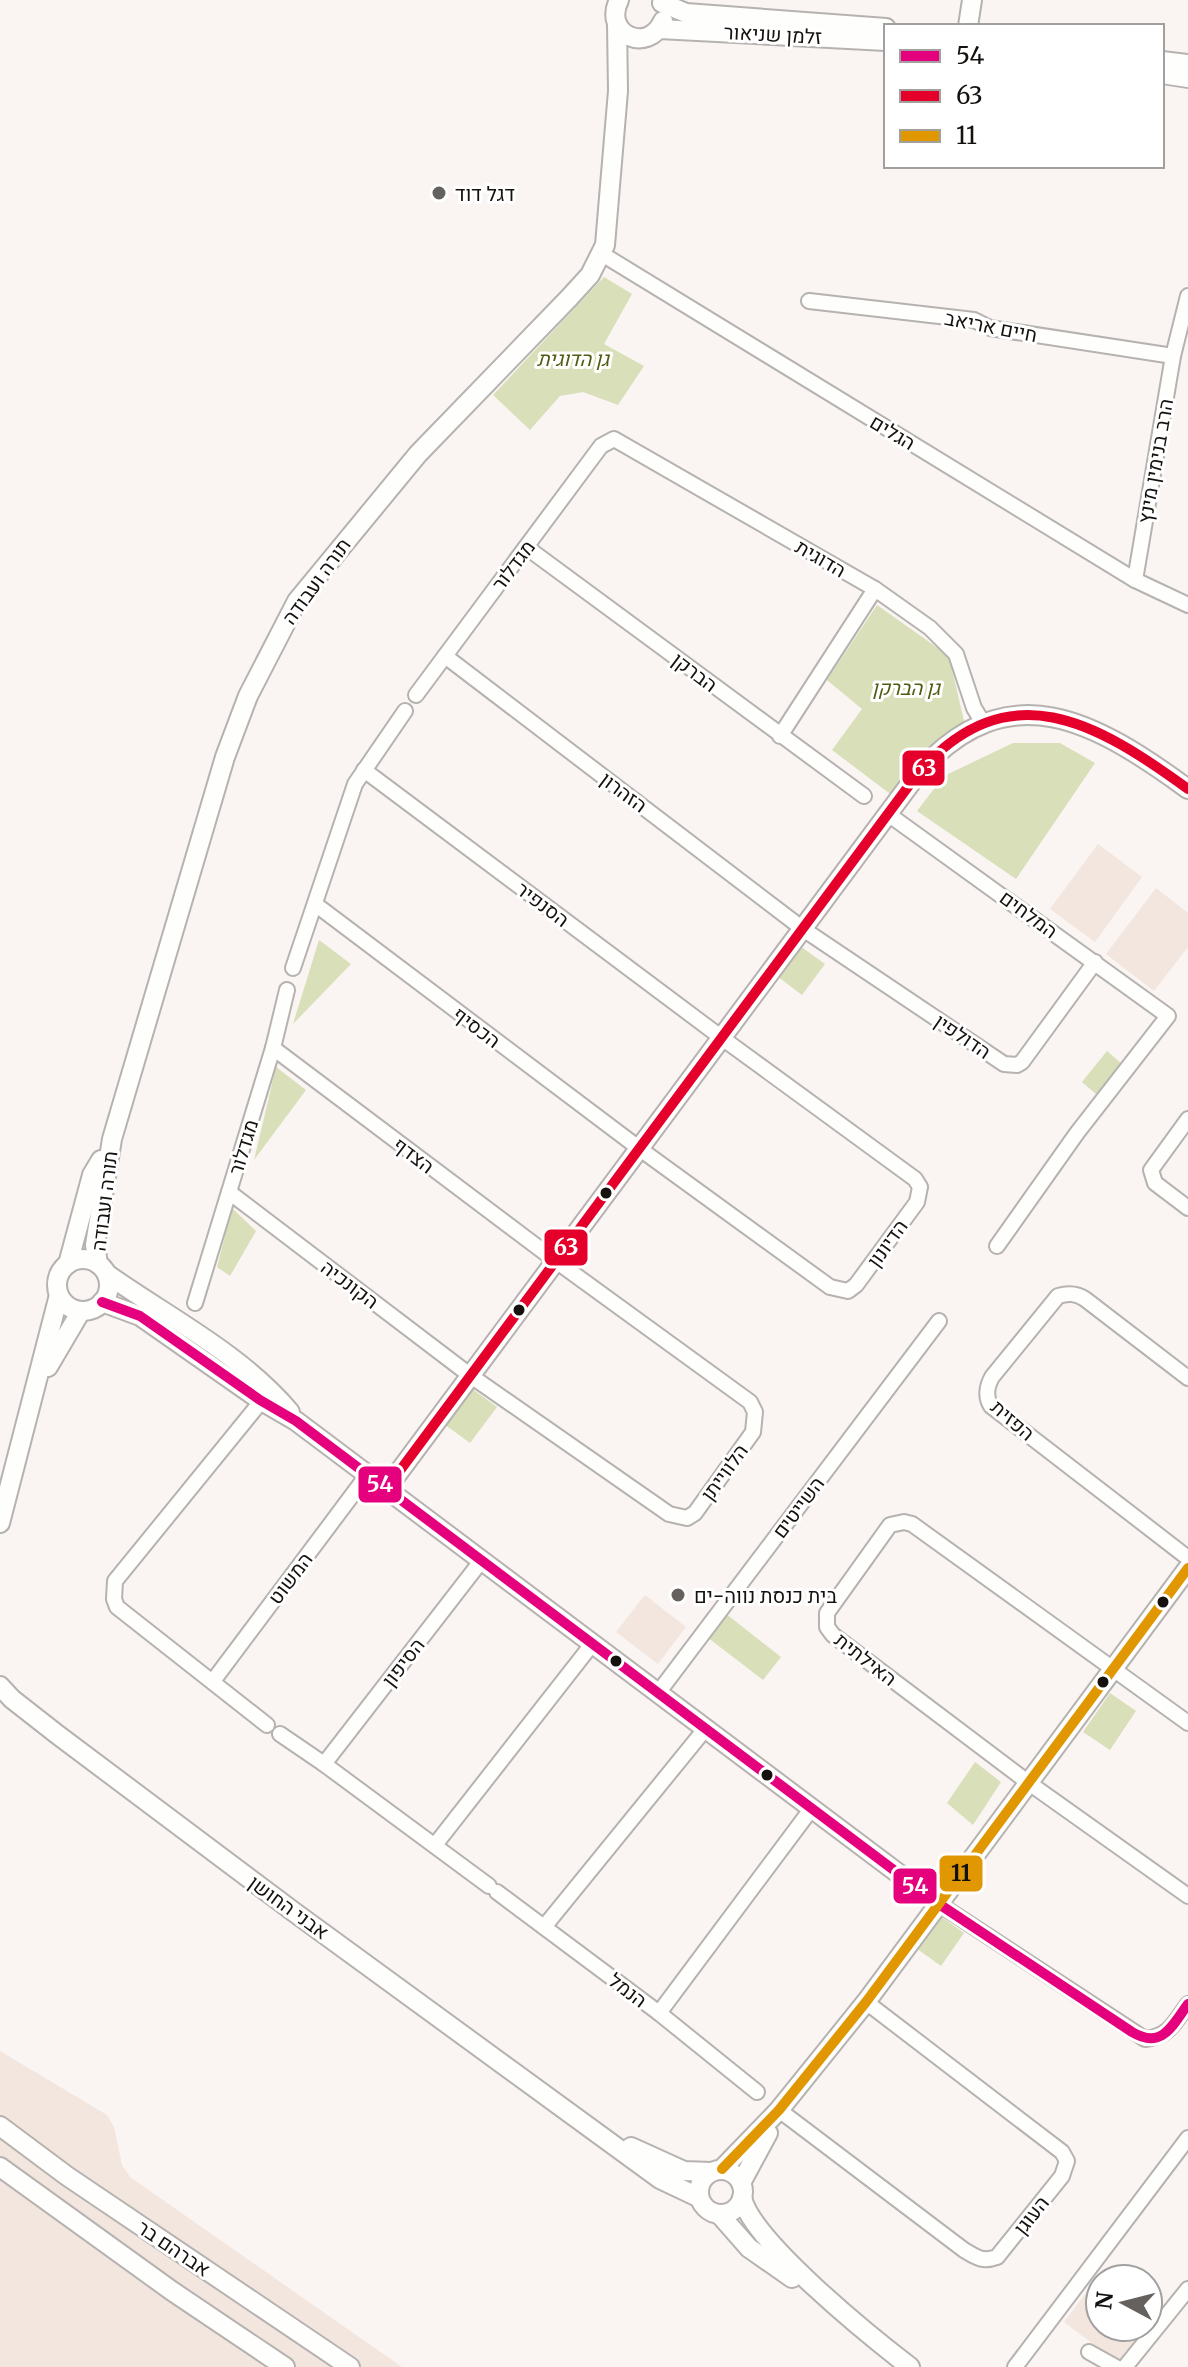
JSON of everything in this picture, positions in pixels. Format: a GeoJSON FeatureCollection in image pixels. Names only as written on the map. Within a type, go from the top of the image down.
{"type":"FeatureCollection","features":[{"type":"Feature","properties":{"kind":"street","name":"תורה ועבודה"},"geometry":{"type":"LineString","coordinates":[[102,1269],[95,1245],[112,1139],[225,757],[248,696],[297,601],[395,480],[569,298],[590,275],[602,254],[618,91],[615,11],[619,0]]}},
{"type":"Feature","properties":{"kind":"street"},"geometry":{"type":"LineString","coordinates":[[968,24],[972,0]]}},
{"type":"Feature","properties":{"kind":"street"},"geometry":{"type":"LineString","coordinates":[[617,24],[633,38],[648,37],[659,29],[664,16],[661,2]]}},
{"type":"Feature","properties":{"kind":"street","name":"זלמן שניאור"},"geometry":{"type":"LineString","coordinates":[[661,2],[686,13],[884,28]]}},
{"type":"Feature","properties":{"kind":"street","name":"זלמן שניאור"},"geometry":{"type":"LineString","coordinates":[[659,29],[884,41]]}},
{"type":"Feature","properties":{"kind":"street","name":"תורה ועבודה"},"geometry":{"type":"LineString","coordinates":[[618,91],[633,38]]}},
{"type":"Feature","properties":{"kind":"street"},"geometry":{"type":"LineString","coordinates":[[1164,61],[1188,64]]}},
{"type":"Feature","properties":{"kind":"street"},"geometry":{"type":"LineString","coordinates":[[1164,74],[1188,78]]}},
{"type":"Feature","properties":{"kind":"street","name":"הגלים"},"geometry":{"type":"LineString","coordinates":[[602,254],[1135,580],[1188,605]]}},
{"type":"Feature","properties":{"kind":"street","name":"הרב בנימין מינץ"},"geometry":{"type":"LineString","coordinates":[[1135,580],[1173,356],[1188,298]]}},
{"type":"Feature","properties":{"kind":"street","name":"חיים אריאב"},"geometry":{"type":"LineString","coordinates":[[809,301],[974,320],[990,328],[1173,356]]}},
{"type":"Feature","properties":{"kind":"street","name":"מגדלור"},"geometry":{"type":"LineString","coordinates":[[416,695],[601,446],[614,439]]}},
{"type":"Feature","properties":{"kind":"street","name":"הדוגית"},"geometry":{"type":"LineString","coordinates":[[614,439],[875,589],[943,638],[956,654],[974,708],[982,721]]}},
{"type":"Feature","properties":{"kind":"street","name":"הברקן"},"geometry":{"type":"LineString","coordinates":[[526,547],[864,796]]}},
{"type":"Feature","properties":{"kind":"street"},"geometry":{"type":"LineString","coordinates":[[780,736],[875,589]]}},
{"type":"Feature","properties":{"kind":"street","name":"הזהרון"},"geometry":{"type":"LineString","coordinates":[[445,656],[803,929]]}},
{"type":"Feature","properties":{"kind":"street"},"geometry":{"type":"LineString","coordinates":[[293,968],[355,784],[405,711]]}},
{"type":"Feature","properties":{"kind":"street"},"geometry":{"type":"LineString","coordinates":[[387,1488],[936,753],[982,721],[1023,714],[1067,721],[1139,754],[1188,789]]}},
{"type":"Feature","properties":{"kind":"street","name":"הסנפיר"},"geometry":{"type":"LineString","coordinates":[[364,770],[722,1038]]}},
{"type":"Feature","properties":{"kind":"street","name":"המלחים"},"geometry":{"type":"LineString","coordinates":[[888,814],[1168,1016],[1077,1133],[997,1246]]}},
{"type":"Feature","properties":{"kind":"street","name":"הכסיף"},"geometry":{"type":"LineString","coordinates":[[315,904],[640,1149]]}},
{"type":"Feature","properties":{"kind":"street","name":"הדולפין"},"geometry":{"type":"LineString","coordinates":[[803,929],[1010,1066],[1022,1062],[1095,962]]}},
{"type":"Feature","properties":{"kind":"street","name":"מגדלור"},"geometry":{"type":"LineString","coordinates":[[195,1303],[273,1048],[287,990]]}},
{"type":"Feature","properties":{"kind":"street","name":"הדיונון"},"geometry":{"type":"LineString","coordinates":[[640,1149],[830,1287],[848,1291],[874,1261],[917,1202],[920,1187],[915,1179],[722,1038]]}},
{"type":"Feature","properties":{"kind":"street","name":"הצדף"},"geometry":{"type":"LineString","coordinates":[[273,1048],[556,1261]]}},
{"type":"Feature","properties":{"kind":"street"},"geometry":{"type":"LineString","coordinates":[[1188,1119],[1151,1170],[1155,1183],[1188,1208]]}},
{"type":"Feature","properties":{"kind":"street","name":"תורה ועבודה"},"geometry":{"type":"LineString","coordinates":[[68,1264],[92,1175],[112,1139]]}},
{"type":"Feature","properties":{"kind":"street","name":"הקונכיה"},"geometry":{"type":"LineString","coordinates":[[229,1192],[471,1376]]}},
{"type":"Feature","properties":{"kind":"street"},"geometry":{"type":"LineString","coordinates":[[0,1523],[59,1295],[58,1278],[68,1264],[83,1259],[188,1326],[296,1421],[939,1904],[1145,2039],[1167,2032],[1188,2004]]}},
{"type":"Feature","properties":{"kind":"street","name":"הלווייתן"},"geometry":{"type":"LineString","coordinates":[[471,1376],[669,1514],[687,1518],[695,1513],[753,1432],[755,1412],[750,1402],[556,1261]]}},
{"type":"Feature","properties":{"kind":"street"},"geometry":{"type":"LineString","coordinates":[[59,1295],[68,1306],[81,1311],[89,1310],[102,1302],[108,1289],[102,1269]]}},
{"type":"Feature","properties":{"kind":"street","name":"הפזית"},"geometry":{"type":"LineString","coordinates":[[1188,1378],[1085,1299],[1065,1294],[1058,1296],[992,1377],[988,1384],[987,1400],[1188,1558]]}},
{"type":"Feature","properties":{"kind":"street"},"geometry":{"type":"LineString","coordinates":[[102,1302],[140,1316],[265,1395]]}},
{"type":"Feature","properties":{"kind":"street"},"geometry":{"type":"LineString","coordinates":[[35,1391],[81,1311]]}},
{"type":"Feature","properties":{"kind":"street","name":"השייטים"},"geometry":{"type":"LineString","coordinates":[[658,1693],[939,1321]]}},
{"type":"Feature","properties":{"kind":"street"},"geometry":{"type":"LineString","coordinates":[[265,1395],[115,1581],[113,1589],[117,1607],[267,1725]]}},
{"type":"Feature","properties":{"kind":"street","name":"המשוט"},"geometry":{"type":"LineString","coordinates":[[213,1681],[368,1474]]}},
{"type":"Feature","properties":{"kind":"street","name":"האילתית"},"geometry":{"type":"LineString","coordinates":[[1029,1783],[833,1635],[826,1620],[831,1605],[890,1525],[904,1522],[919,1527],[1113,1670]]}},
{"type":"Feature","properties":{"kind":"street","name":"הסיפון"},"geometry":{"type":"LineString","coordinates":[[324,1764],[482,1560]]}},
{"type":"Feature","properties":{"kind":"street"},"geometry":{"type":"LineString","coordinates":[[850,2318],[749,2248],[720,2215],[706,2210],[698,2197],[700,2182],[779,2110],[866,2002],[1188,1568]]}},
{"type":"Feature","properties":{"kind":"street"},"geometry":{"type":"LineString","coordinates":[[435,1845],[593,1643]]}},
{"type":"Feature","properties":{"kind":"street"},"geometry":{"type":"LineString","coordinates":[[1113,1670],[1188,1723]]}},
{"type":"Feature","properties":{"kind":"street","name":"אבני החושן"},"geometry":{"type":"LineString","coordinates":[[0,1686],[58,1735],[199,1841],[582,2122],[660,2179],[698,2197]]}},
{"type":"Feature","properties":{"kind":"street"},"geometry":{"type":"LineString","coordinates":[[544,1927],[706,1728]]}},
{"type":"Feature","properties":{"kind":"street","name":"הנמל"},"geometry":{"type":"LineString","coordinates":[[280,1734],[435,1845],[659,2013],[757,2092]]}},
{"type":"Feature","properties":{"kind":"street"},"geometry":{"type":"LineString","coordinates":[[1029,1783],[1188,1896]]}},
{"type":"Feature","properties":{"kind":"street"},"geometry":{"type":"LineString","coordinates":[[659,2013],[812,1808]]}},
{"type":"Feature","properties":{"kind":"street","name":"העוגן"},"geometry":{"type":"LineString","coordinates":[[779,2110],[978,2259],[997,2257],[1007,2246],[1062,2176],[1067,2161],[1062,2152],[866,2002]]}},
{"type":"Feature","properties":{"kind":"street"},"geometry":{"type":"LineString","coordinates":[[720,2215],[734,2210],[779,2110]]}},
{"type":"Feature","properties":{"kind":"street","name":"אבני החושן"},"geometry":{"type":"LineString","coordinates":[[582,2122],[684,2171],[716,2170]]}},
{"type":"Feature","properties":{"kind":"street","name":"אברהם בר"},"geometry":{"type":"LineString","coordinates":[[0,2126],[80,2184],[350,2367]]}},
{"type":"Feature","properties":{"kind":"street"},"geometry":{"type":"LineString","coordinates":[[1015,2367],[1188,2138]]}},
{"type":"Feature","properties":{"kind":"street","name":"אברהם בר"},"geometry":{"type":"LineString","coordinates":[[0,2167],[282,2366]]}},
{"type":"Feature","properties":{"kind":"street"},"geometry":{"type":"LineString","coordinates":[[716,2170],[734,2173],[742,2190],[745,2211],[780,2254],[910,2367]]}},
{"type":"Feature","properties":{"kind":"street"},"geometry":{"type":"LineString","coordinates":[[1125,2367],[1188,2289]]}},
{"type":"Feature","properties":{"kind":"street"},"geometry":{"type":"LineString","coordinates":[[1089,2352],[1116,2367]]}},
{"type":"Feature","properties":{"kind":"shaded area"},"geometry":{"type":"Polygon","coordinates":[[[1098,844],[1142,877],[1095,942],[1050,909],[1098,844]]]}},
{"type":"Feature","properties":{"kind":"shaded area"},"geometry":{"type":"Polygon","coordinates":[[[1156,888],[1188,913],[1188,947],[1154,991],[1106,954],[1156,888]]]}},
{"type":"Feature","properties":{"kind":"shaded area"},"geometry":{"type":"Polygon","coordinates":[[[645,1595],[686,1627],[658,1664],[616,1632],[645,1595]]]}},
{"type":"Feature","properties":{"kind":"shaded area"},"geometry":{"type":"Polygon","coordinates":[[[0,2051],[107,2115],[114,2127],[122,2165],[130,2177],[402,2367],[0,2367],[0,2051]]]}},
{"type":"Feature","properties":{"kind":"shaded area"},"geometry":{"type":"Polygon","coordinates":[[[1084,2296],[1084,2337],[1064,2322],[1084,2296]]]}},
{"type":"Feature","properties":{"kind":"shaded area"},"geometry":{"type":"Polygon","coordinates":[[[1092,2343],[1135,2343],[1119,2364],[1092,2343]]]}},
{"type":"Feature","properties":{"kind":"green space","name":"גן הדוגית"},"geometry":{"type":"Polygon","coordinates":[[[604,277],[632,294],[604,344],[644,366],[618,405],[583,392],[560,396],[530,430],[493,395],[604,277]]]}},
{"type":"Feature","properties":{"kind":"green space","name":"גן הברקן"},"geometry":{"type":"Polygon","coordinates":[[[877,605],[949,656],[964,721],[926,752],[893,796],[832,750],[862,709],[827,680],[877,605]]]}},
{"type":"Feature","properties":{"kind":"green space"},"geometry":{"type":"Polygon","coordinates":[[[1013,743],[1060,743],[1095,763],[1016,879],[917,811],[944,776],[1013,743]]]}},
{"type":"Feature","properties":{"kind":"green space"},"geometry":{"type":"Polygon","coordinates":[[[319,940],[351,964],[293,1024],[319,940]]]}},
{"type":"Feature","properties":{"kind":"green space"},"geometry":{"type":"Polygon","coordinates":[[[800,946],[825,964],[802,995],[777,976],[800,946]]]}},
{"type":"Feature","properties":{"kind":"green space"},"geometry":{"type":"Polygon","coordinates":[[[1107,1051],[1122,1064],[1096,1094],[1082,1082],[1107,1051]]]}},
{"type":"Feature","properties":{"kind":"green space"},"geometry":{"type":"Polygon","coordinates":[[[276,1067],[306,1090],[254,1160],[276,1067]]]}},
{"type":"Feature","properties":{"kind":"green space"},"geometry":{"type":"Polygon","coordinates":[[[232,1208],[256,1231],[230,1276],[217,1267],[232,1208]]]}},
{"type":"Feature","properties":{"kind":"green space"},"geometry":{"type":"Polygon","coordinates":[[[471,1388],[497,1407],[470,1443],[444,1424],[471,1388]]]}},
{"type":"Feature","properties":{"kind":"green space"},"geometry":{"type":"Polygon","coordinates":[[[725,1613],[781,1657],[763,1680],[707,1637],[725,1613]]]}},
{"type":"Feature","properties":{"kind":"green space"},"geometry":{"type":"Polygon","coordinates":[[[1110,1693],[1136,1711],[1110,1750],[1083,1732],[1110,1693]]]}},
{"type":"Feature","properties":{"kind":"green space"},"geometry":{"type":"Polygon","coordinates":[[[975,1762],[1001,1782],[973,1825],[947,1803],[975,1762]]]}},
{"type":"Feature","properties":{"kind":"green space"},"geometry":{"type":"Polygon","coordinates":[[[939,1915],[964,1933],[941,1966],[916,1948],[939,1915]]]}},
{"type":"Feature","properties":{"kind":"transit line","name":"63"},"geometry":{"type":"LineString","coordinates":[[387,1488],[919,772],[953,741],[986,723],[1019,715],[1053,718],[1086,728],[1120,744],[1188,789]]}},
{"type":"Feature","properties":{"kind":"transit line","name":"54"},"geometry":{"type":"LineString","coordinates":[[102,1302],[140,1316],[260,1400],[296,1421],[939,1904],[1132,2032],[1142,2037],[1159,2037],[1171,2027],[1188,2004]]}},
{"type":"Feature","properties":{"kind":"transit line","name":"11"},"geometry":{"type":"LineString","coordinates":[[722,2169],[779,2110],[866,2002],[1188,1568]]}},
{"type":"Feature","properties":{"kind":"place","name":"דגל דוד"},"geometry":{"type":"Point","coordinates":[439,193]}},
{"type":"Feature","properties":{"kind":"place","name":"בית כנסת נווה-ים"},"geometry":{"type":"Point","coordinates":[678,1595]}}]}
